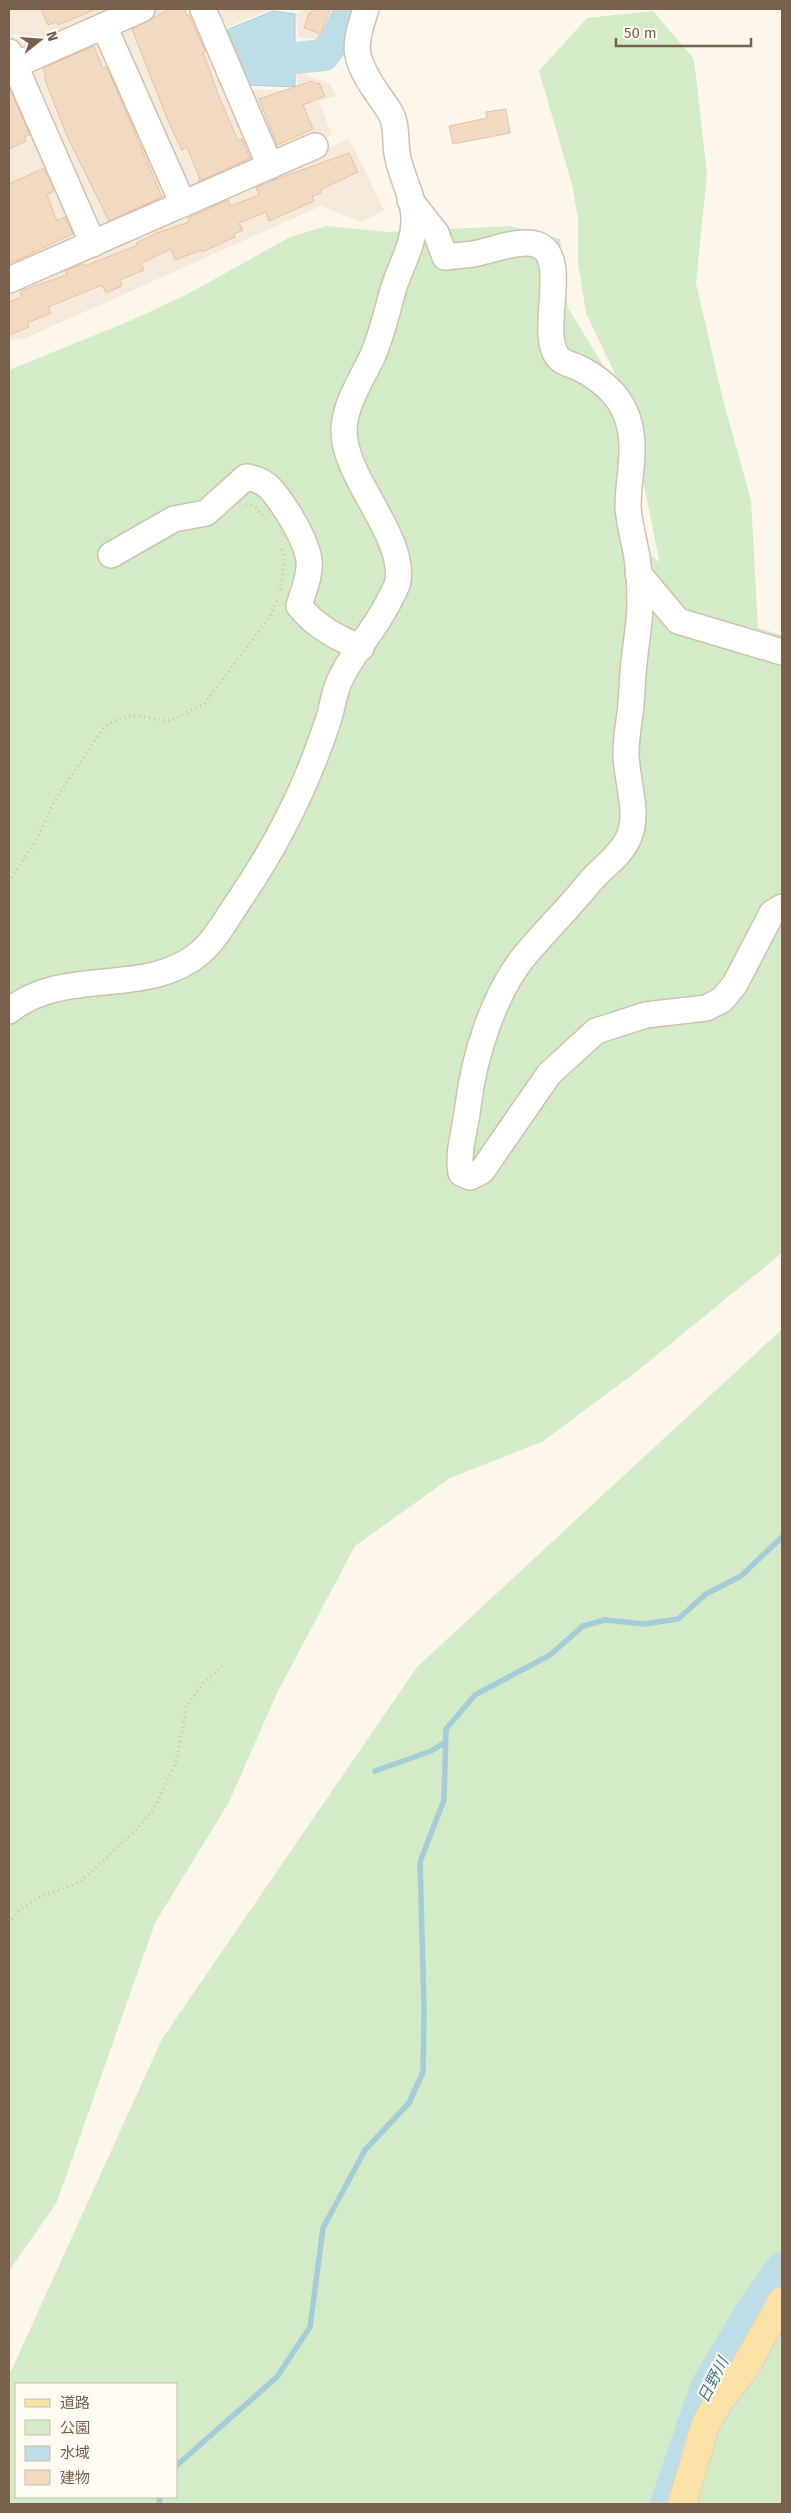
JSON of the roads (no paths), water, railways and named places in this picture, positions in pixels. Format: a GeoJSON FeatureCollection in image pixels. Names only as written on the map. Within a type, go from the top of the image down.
{"type":"FeatureCollection","features":[{"type":"Feature","properties":{"kind":"main road"},"geometry":{"type":"LineString","coordinates":[[682,2504],[706,2423],[720,2400],[744,2369],[782,2301]]}},
{"type":"Feature","properties":{"kind":"street"},"geometry":{"type":"LineString","coordinates":[[93,244],[12,59],[104,26],[142,9]]}},
{"type":"Feature","properties":{"kind":"street"},"geometry":{"type":"LineString","coordinates":[[203,9],[270,166]]}},
{"type":"Feature","properties":{"kind":"street"},"geometry":{"type":"LineString","coordinates":[[9,1010],[42,990],[150,976],[181,967],[203,950],[262,867],[289,820],[327,724],[338,683],[379,621],[398,583],[398,564],[381,519],[369,500],[356,472],[346,443],[344,430],[350,403],[374,352],[413,236],[415,217],[401,174],[392,116],[360,64],[355,47],[366,9]]}},
{"type":"Feature","properties":{"kind":"street"},"geometry":{"type":"LineString","coordinates":[[104,26],[183,204]]}},
{"type":"Feature","properties":{"kind":"street"},"geometry":{"type":"LineString","coordinates":[[9,280],[315,146]]}},
{"type":"Feature","properties":{"kind":"street"},"geometry":{"type":"LineString","coordinates":[[410,200],[436,233],[445,257],[529,243],[543,247],[550,254],[554,285],[550,319],[551,342],[556,354],[559,359],[609,388],[625,412],[632,433],[632,473],[628,505],[638,573],[640,602],[626,750],[627,780],[633,801],[632,826],[628,839],[616,856],[594,877],[522,959],[510,977],[488,1021],[470,1096],[460,1156],[461,1172],[470,1178],[482,1171],[549,1074],[596,1031],[646,1016],[706,1008],[722,1000],[735,984],[772,913],[782,907]]}},
{"type":"Feature","properties":{"kind":"street"},"geometry":{"type":"LineString","coordinates":[[111,555],[174,519],[206,513],[246,477],[256,478],[269,487],[304,543],[309,560],[308,572],[299,606],[310,619],[328,633],[361,648]]}},
{"type":"Feature","properties":{"kind":"street"},"geometry":{"type":"LineString","coordinates":[[638,573],[678,621],[782,652]]}},
{"type":"Feature","properties":{"kind":"water"},"geometry":{"type":"Polygon","coordinates":[[[273,11],[295,14],[295,87],[248,85],[224,31],[273,11]]]}},
{"type":"Feature","properties":{"kind":"waterway"},"geometry":{"type":"LineString","coordinates":[[295,58],[324,55],[338,36],[350,9]]}},
{"type":"Feature","properties":{"kind":"waterway"},"geometry":{"type":"LineString","coordinates":[[178,2464],[277,2377],[310,2327],[323,2228],[365,2150],[409,2103],[423,2072],[424,2009],[420,1862],[444,1800],[446,1729],[475,1695],[550,1655],[583,1626],[605,1620],[644,1624],[678,1619],[706,1594],[741,1576],[782,1537]]}},
{"type":"Feature","properties":{"kind":"waterway"},"geometry":{"type":"LineString","coordinates":[[375,1771],[431,1751],[444,1743]]}},
{"type":"Feature","properties":{"kind":"waterway","name":"日野川"},"geometry":{"type":"LineString","coordinates":[[666,2504],[706,2387],[753,2308],[782,2268]]}},
{"type":"Feature","properties":{"kind":"waterway"},"geometry":{"type":"LineString","coordinates":[[159,2504],[160,2498]]}}]}
